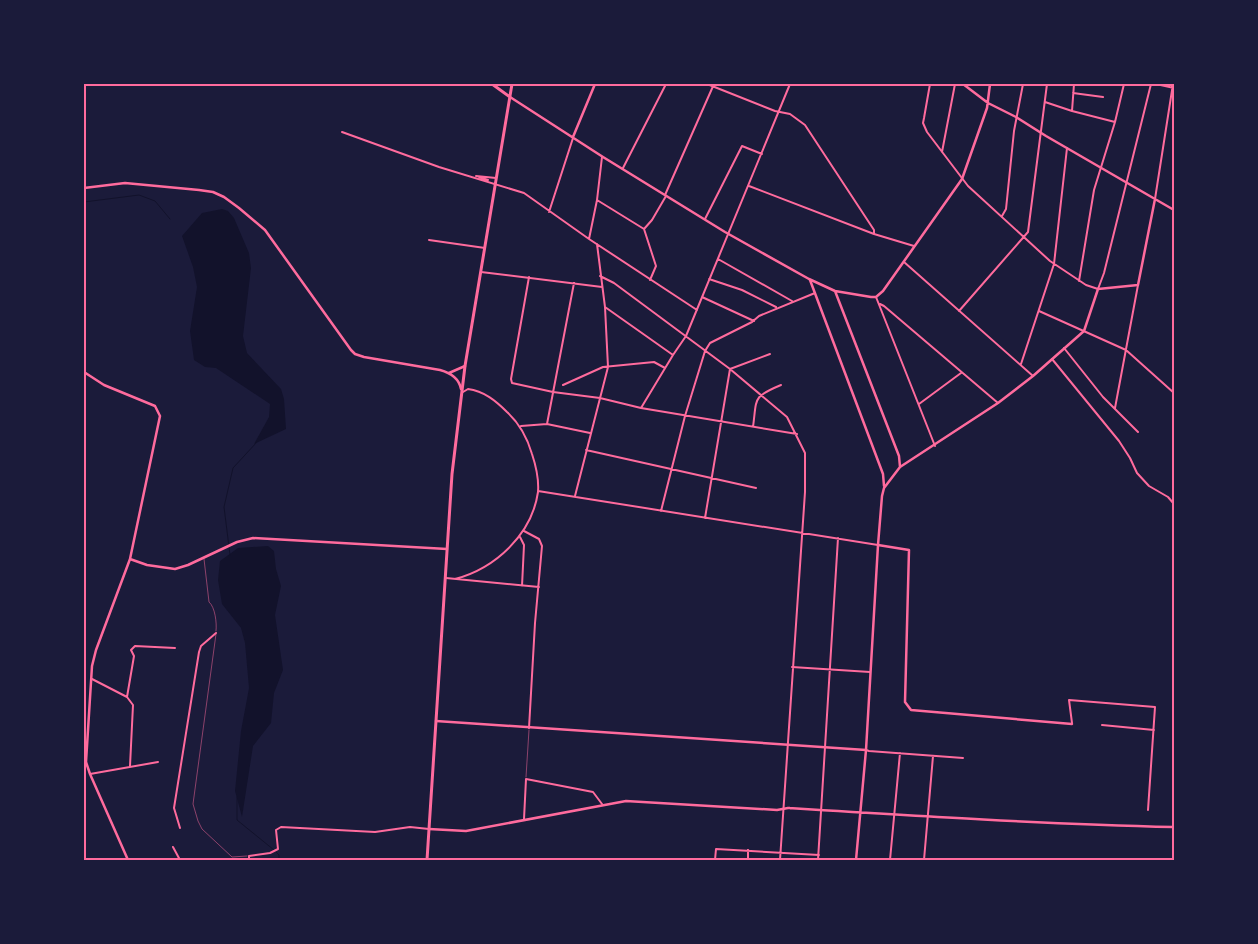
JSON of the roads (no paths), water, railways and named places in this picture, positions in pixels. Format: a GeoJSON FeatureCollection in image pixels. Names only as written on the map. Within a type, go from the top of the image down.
{"type":"FeatureCollection","features":[{"type":"Feature","properties":{"kind":"main road"},"geometry":{"type":"LineString","coordinates":[[492,84],[602,156],[729,234],[824,286],[836,291],[865,297],[876,297],[883,291],[962,179],[988,103],[990,84]]}},
{"type":"Feature","properties":{"kind":"main road"},"geometry":{"type":"LineString","coordinates":[[427,860],[452,474],[465,366],[512,84]]}},
{"type":"Feature","properties":{"kind":"main road"},"geometry":{"type":"LineString","coordinates":[[573,137],[596,84]]}},
{"type":"Feature","properties":{"kind":"main road"},"geometry":{"type":"LineString","coordinates":[[963,84],[988,103],[1016,117],[1040,133],[1174,210]]}},
{"type":"Feature","properties":{"kind":"main road"},"geometry":{"type":"LineString","coordinates":[[84,188],[125,183],[199,190],[224,196],[265,230],[355,354],[449,372],[465,366]]}},
{"type":"Feature","properties":{"kind":"main road"},"geometry":{"type":"LineString","coordinates":[[884,488],[900,467],[935,446],[998,403],[1033,376],[1084,331],[1098,289],[1138,285],[1155,199]]}},
{"type":"Feature","properties":{"kind":"main road"},"geometry":{"type":"LineString","coordinates":[[809,279],[883,474],[884,488],[878,545],[866,750],[856,860]]}},
{"type":"Feature","properties":{"kind":"main road"},"geometry":{"type":"LineString","coordinates":[[815,293],[818,288],[824,286]]}},
{"type":"Feature","properties":{"kind":"main road"},"geometry":{"type":"LineString","coordinates":[[836,291],[900,462],[900,467]]}},
{"type":"Feature","properties":{"kind":"main road"},"geometry":{"type":"LineString","coordinates":[[84,372],[104,384],[155,406],[160,416],[130,550],[130,559],[96,650],[92,666],[86,761],[128,860]]}},
{"type":"Feature","properties":{"kind":"main road"},"geometry":{"type":"LineString","coordinates":[[449,372],[458,381],[462,393]]}},
{"type":"Feature","properties":{"kind":"main road"},"geometry":{"type":"LineString","coordinates":[[900,462],[907,464]]}},
{"type":"Feature","properties":{"kind":"main road"},"geometry":{"type":"LineString","coordinates":[[883,474],[886,477],[892,477]]}},
{"type":"Feature","properties":{"kind":"main road"},"geometry":{"type":"LineString","coordinates":[[130,559],[147,565],[175,569],[238,542],[262,538],[447,549]]}},
{"type":"Feature","properties":{"kind":"main road"},"geometry":{"type":"LineString","coordinates":[[878,545],[909,550],[905,702],[911,710],[1072,724]]}},
{"type":"Feature","properties":{"kind":"main road"},"geometry":{"type":"LineString","coordinates":[[436,721],[866,750]]}},
{"type":"Feature","properties":{"kind":"main road"},"geometry":{"type":"LineString","coordinates":[[429,828],[466,831],[626,801],[1051,824],[1174,827]]}},
{"type":"Feature","properties":{"kind":"street"},"geometry":{"type":"LineString","coordinates":[[623,168],[666,84]]}},
{"type":"Feature","properties":{"kind":"street"},"geometry":{"type":"LineString","coordinates":[[707,84],[779,112],[790,114],[805,125],[874,230],[874,234]]}},
{"type":"Feature","properties":{"kind":"street"},"geometry":{"type":"LineString","coordinates":[[641,408],[686,336],[790,84]]}},
{"type":"Feature","properties":{"kind":"street"},"geometry":{"type":"LineString","coordinates":[[930,84],[923,124],[926,132],[962,179],[1054,264],[1086,285],[1098,289],[1127,183],[1150,84]]}},
{"type":"Feature","properties":{"kind":"street"},"geometry":{"type":"LineString","coordinates":[[942,152],[955,84]]}},
{"type":"Feature","properties":{"kind":"street"},"geometry":{"type":"LineString","coordinates":[[1002,216],[1006,208],[1016,117],[1023,84]]}},
{"type":"Feature","properties":{"kind":"street"},"geometry":{"type":"LineString","coordinates":[[959,311],[1028,232],[1046,84]]}},
{"type":"Feature","properties":{"kind":"street"},"geometry":{"type":"LineString","coordinates":[[1072,111],[1074,84]]}},
{"type":"Feature","properties":{"kind":"street"},"geometry":{"type":"LineString","coordinates":[[1079,281],[1094,190],[1124,84]]}},
{"type":"Feature","properties":{"kind":"street"},"geometry":{"type":"LineString","coordinates":[[1156,84],[1173,88]]}},
{"type":"Feature","properties":{"kind":"street"},"geometry":{"type":"LineString","coordinates":[[1155,199],[1173,84]]}},
{"type":"Feature","properties":{"kind":"street"},"geometry":{"type":"LineString","coordinates":[[644,229],[652,220],[666,195],[713,85]]}},
{"type":"Feature","properties":{"kind":"street"},"geometry":{"type":"LineString","coordinates":[[1073,93],[1102,97]]}},
{"type":"Feature","properties":{"kind":"street"},"geometry":{"type":"LineString","coordinates":[[1045,102],[1114,122]]}},
{"type":"Feature","properties":{"kind":"street"},"geometry":{"type":"LineString","coordinates":[[342,132],[439,167],[486,179],[490,182],[495,181]]}},
{"type":"Feature","properties":{"kind":"street"},"geometry":{"type":"LineString","coordinates":[[550,212],[573,137]]}},
{"type":"Feature","properties":{"kind":"street"},"geometry":{"type":"LineString","coordinates":[[705,219],[742,146],[762,154]]}},
{"type":"Feature","properties":{"kind":"street"},"geometry":{"type":"LineString","coordinates":[[1021,364],[1054,264],[1067,148]]}},
{"type":"Feature","properties":{"kind":"street"},"geometry":{"type":"LineString","coordinates":[[589,238],[597,200],[602,156]]}},
{"type":"Feature","properties":{"kind":"street"},"geometry":{"type":"LineString","coordinates":[[475,177],[482,176],[524,193],[596,244],[697,310]]}},
{"type":"Feature","properties":{"kind":"street"},"geometry":{"type":"LineString","coordinates":[[749,186],[874,234],[915,246]]}},
{"type":"Feature","properties":{"kind":"street"},"geometry":{"type":"LineString","coordinates":[[597,200],[644,229],[656,266],[650,280]]}},
{"type":"Feature","properties":{"kind":"street"},"geometry":{"type":"LineString","coordinates":[[429,240],[485,248]]}},
{"type":"Feature","properties":{"kind":"street"},"geometry":{"type":"LineString","coordinates":[[575,497],[608,367],[605,307],[596,244]]}},
{"type":"Feature","properties":{"kind":"street"},"geometry":{"type":"LineString","coordinates":[[718,259],[792,302]]}},
{"type":"Feature","properties":{"kind":"street"},"geometry":{"type":"LineString","coordinates":[[904,262],[1033,376]]}},
{"type":"Feature","properties":{"kind":"street"},"geometry":{"type":"LineString","coordinates":[[481,272],[602,287]]}},
{"type":"Feature","properties":{"kind":"street"},"geometry":{"type":"LineString","coordinates":[[600,276],[614,283],[730,369],[787,417],[805,453],[805,492],[780,860]]}},
{"type":"Feature","properties":{"kind":"street"},"geometry":{"type":"LineString","coordinates":[[529,277],[511,380],[513,383],[553,392],[600,398],[685,416],[797,434]]}},
{"type":"Feature","properties":{"kind":"street"},"geometry":{"type":"LineString","coordinates":[[709,278],[742,290],[776,308]]}},
{"type":"Feature","properties":{"kind":"street"},"geometry":{"type":"LineString","coordinates":[[547,424],[574,283]]}},
{"type":"Feature","properties":{"kind":"street"},"geometry":{"type":"LineString","coordinates":[[1115,408],[1138,285]]}},
{"type":"Feature","properties":{"kind":"street"},"geometry":{"type":"LineString","coordinates":[[661,511],[685,416],[705,351],[710,343],[754,321],[759,316],[815,293]]}},
{"type":"Feature","properties":{"kind":"street"},"geometry":{"type":"LineString","coordinates":[[702,297],[754,321]]}},
{"type":"Feature","properties":{"kind":"street"},"geometry":{"type":"LineString","coordinates":[[876,297],[935,446]]}},
{"type":"Feature","properties":{"kind":"street"},"geometry":{"type":"LineString","coordinates":[[880,304],[998,403]]}},
{"type":"Feature","properties":{"kind":"street"},"geometry":{"type":"LineString","coordinates":[[605,307],[673,355]]}},
{"type":"Feature","properties":{"kind":"street"},"geometry":{"type":"LineString","coordinates":[[1038,311],[1126,350],[1174,393]]}},
{"type":"Feature","properties":{"kind":"street"},"geometry":{"type":"LineString","coordinates":[[1064,348],[1103,397],[1138,432]]}},
{"type":"Feature","properties":{"kind":"street"},"geometry":{"type":"LineString","coordinates":[[730,369],[770,354]]}},
{"type":"Feature","properties":{"kind":"street"},"geometry":{"type":"LineString","coordinates":[[1052,359],[1119,441],[1137,473],[1149,486],[1168,497],[1174,504]]}},
{"type":"Feature","properties":{"kind":"street"},"geometry":{"type":"LineString","coordinates":[[563,385],[603,367],[654,362],[665,368]]}},
{"type":"Feature","properties":{"kind":"street"},"geometry":{"type":"LineString","coordinates":[[705,518],[730,369]]}},
{"type":"Feature","properties":{"kind":"street"},"geometry":{"type":"LineString","coordinates":[[919,404],[961,372]]}},
{"type":"Feature","properties":{"kind":"street"},"geometry":{"type":"LineString","coordinates":[[753,427],[756,401],[760,394],[781,385]]}},
{"type":"Feature","properties":{"kind":"street"},"geometry":{"type":"LineString","coordinates":[[455,579],[495,560],[509,548],[524,530],[531,517],[538,491],[534,459],[520,426],[500,404],[483,393],[468,389],[462,393]]}},
{"type":"Feature","properties":{"kind":"street"},"geometry":{"type":"LineString","coordinates":[[520,426],[547,424],[590,433]]}},
{"type":"Feature","properties":{"kind":"street"},"geometry":{"type":"LineString","coordinates":[[586,450],[756,488]]}},
{"type":"Feature","properties":{"kind":"street"},"geometry":{"type":"LineString","coordinates":[[538,491],[878,545]]}},
{"type":"Feature","properties":{"kind":"street"},"geometry":{"type":"LineString","coordinates":[[524,530],[542,543],[529,728]]}},
{"type":"Feature","properties":{"kind":"street"},"geometry":{"type":"LineString","coordinates":[[519,536],[523,540],[524,545],[522,586]]}},
{"type":"Feature","properties":{"kind":"street"},"geometry":{"type":"LineString","coordinates":[[818,860],[838,538]]}},
{"type":"Feature","properties":{"kind":"street"},"geometry":{"type":"LineString","coordinates":[[446,578],[539,587]]}},
{"type":"Feature","properties":{"kind":"street"},"geometry":{"type":"LineString","coordinates":[[180,828],[174,808],[199,652],[202,646],[216,633]]}},
{"type":"Feature","properties":{"kind":"street"},"geometry":{"type":"LineString","coordinates":[[127,697],[134,656],[131,650],[135,646],[175,648]]}},
{"type":"Feature","properties":{"kind":"street"},"geometry":{"type":"LineString","coordinates":[[792,667],[870,672]]}},
{"type":"Feature","properties":{"kind":"street"},"geometry":{"type":"LineString","coordinates":[[92,679],[127,697],[133,705],[130,766]]}},
{"type":"Feature","properties":{"kind":"street"},"geometry":{"type":"LineString","coordinates":[[1072,724],[1069,700],[1155,707],[1148,810]]}},
{"type":"Feature","properties":{"kind":"street"},"geometry":{"type":"LineString","coordinates":[[1102,725],[1154,730]]}},
{"type":"Feature","properties":{"kind":"street"},"geometry":{"type":"LineString","coordinates":[[866,750],[869,752],[963,758]]}},
{"type":"Feature","properties":{"kind":"street"},"geometry":{"type":"LineString","coordinates":[[890,860],[900,753]]}},
{"type":"Feature","properties":{"kind":"street"},"geometry":{"type":"LineString","coordinates":[[924,860],[933,756]]}},
{"type":"Feature","properties":{"kind":"street"},"geometry":{"type":"LineString","coordinates":[[90,774],[158,762]]}},
{"type":"Feature","properties":{"kind":"street"},"geometry":{"type":"LineString","coordinates":[[524,819],[526,779],[593,792],[602,804]]}},
{"type":"Feature","properties":{"kind":"street"},"geometry":{"type":"LineString","coordinates":[[249,860],[249,856],[270,854],[276,851],[279,847],[276,830],[281,827],[375,832],[410,827],[429,828]]}},
{"type":"Feature","properties":{"kind":"street"},"geometry":{"type":"LineString","coordinates":[[173,847],[180,860]]}},
{"type":"Feature","properties":{"kind":"street"},"geometry":{"type":"LineString","coordinates":[[715,860],[716,849],[819,855]]}},
{"type":"Feature","properties":{"kind":"street"},"geometry":{"type":"LineString","coordinates":[[748,850],[748,860]]}},
{"type":"Feature","properties":{"kind":"lane"},"geometry":{"type":"LineString","coordinates":[[204,558],[208,602],[212,604],[217,626],[194,804],[202,829],[232,857],[249,856]]}},
{"type":"Feature","properties":{"kind":"lane"},"geometry":{"type":"LineString","coordinates":[[526,779],[529,728]]}},
{"type":"Feature","properties":{"kind":"waterway"},"geometry":{"type":"LineString","coordinates":[[84,202],[139,195],[155,201],[170,219]]}},
{"type":"Feature","properties":{"kind":"waterway"},"geometry":{"type":"LineString","coordinates":[[230,555],[224,507],[233,468],[257,442]]}},
{"type":"Feature","properties":{"kind":"waterway"},"geometry":{"type":"LineString","coordinates":[[237,797],[237,820],[274,850]]}},
{"type":"Feature","properties":{"kind":"waterway"},"geometry":{"type":"LineString","coordinates":[[276,852],[279,855],[279,860]]}}]}
